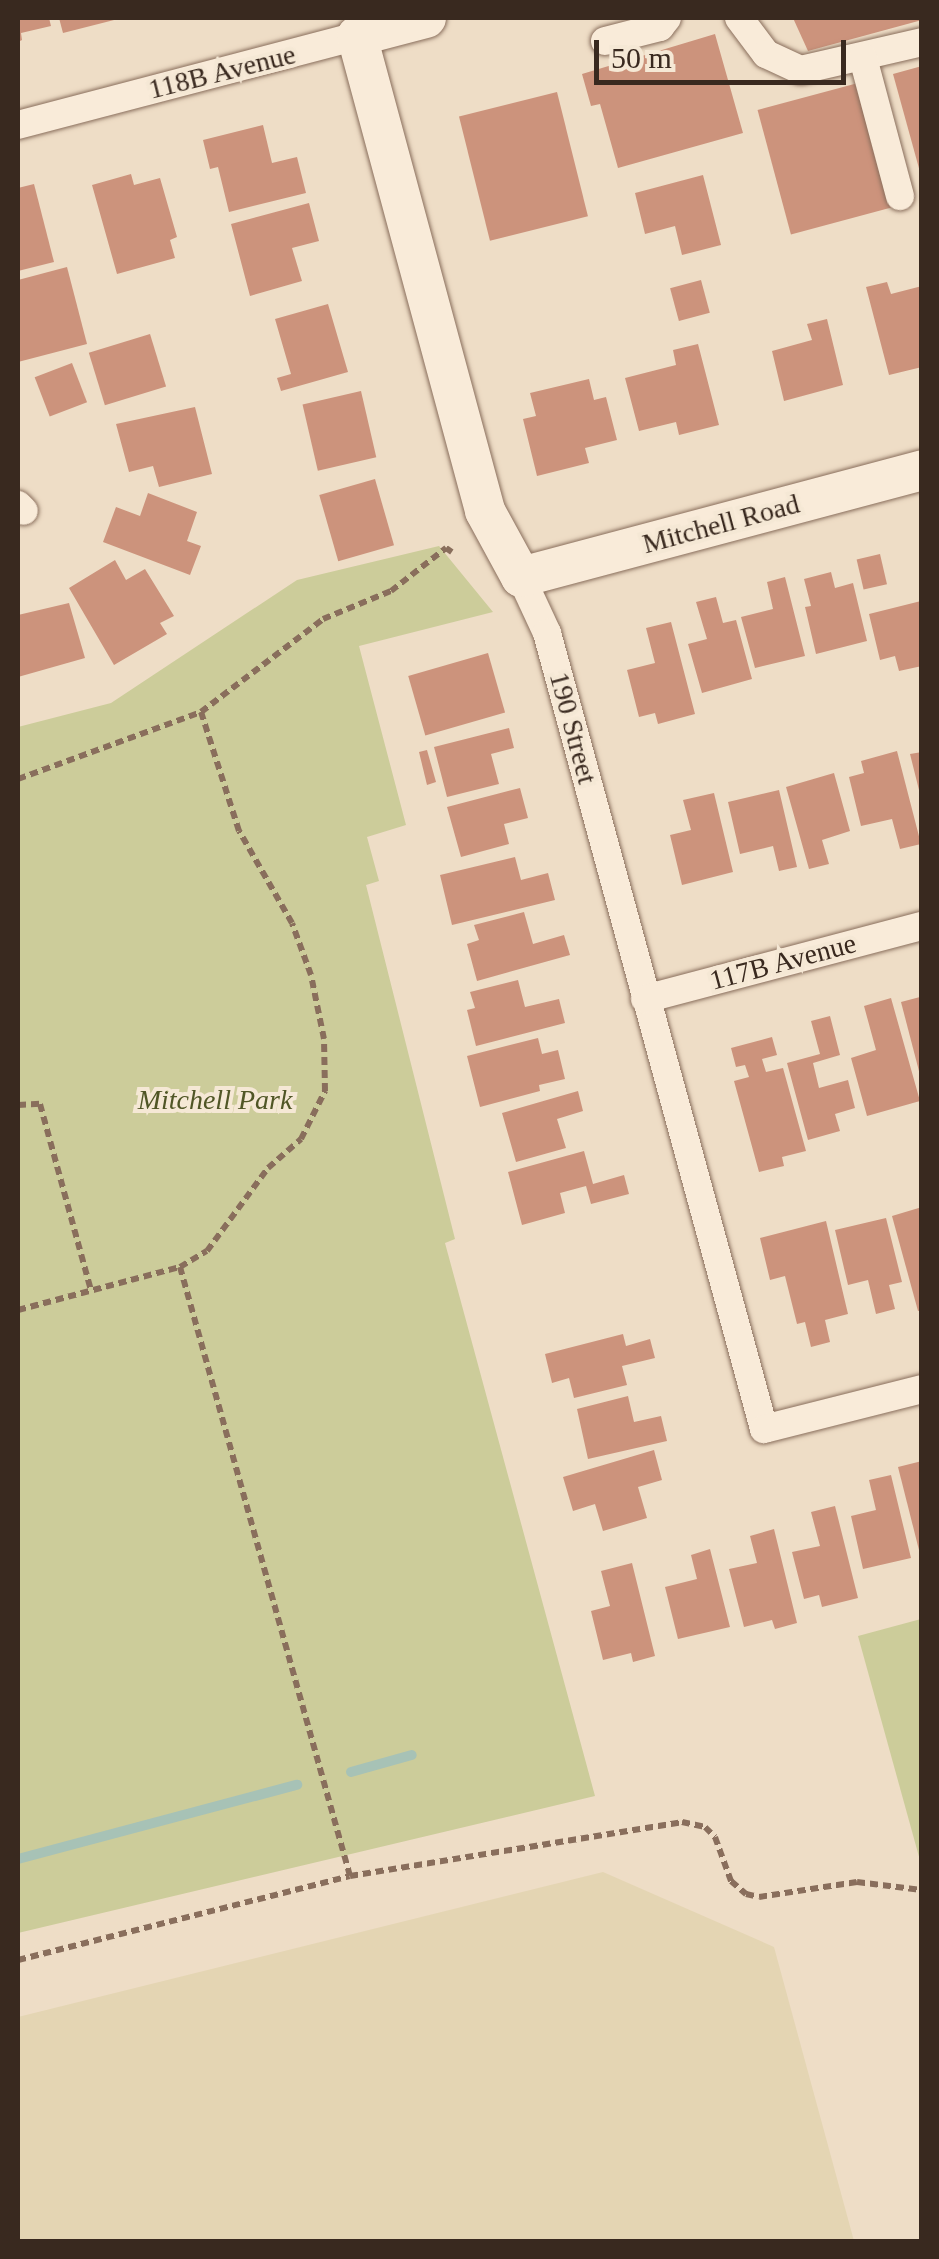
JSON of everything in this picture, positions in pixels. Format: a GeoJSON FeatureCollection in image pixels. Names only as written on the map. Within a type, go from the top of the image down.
{"type":"FeatureCollection","features":[{"type":"Feature","properties":{"kind":"street","name":"118B Avenue"},"geometry":{"type":"LineString","coordinates":[[18,124],[426,18]]}},
{"type":"Feature","properties":{"kind":"street"},"geometry":{"type":"LineString","coordinates":[[605,42],[660,27],[667,18]]}},
{"type":"Feature","properties":{"kind":"street"},"geometry":{"type":"LineString","coordinates":[[740,18],[766,54],[802,70],[922,42]]}},
{"type":"Feature","properties":{"kind":"street","name":"190 Street"},"geometry":{"type":"LineString","coordinates":[[357,36],[485,511],[547,633],[764,1429],[922,1389]]}},
{"type":"Feature","properties":{"kind":"street"},"geometry":{"type":"LineString","coordinates":[[863,58],[900,196]]}},
{"type":"Feature","properties":{"kind":"street","name":"Mitchell Road"},"geometry":{"type":"LineString","coordinates":[[521,577],[922,470]]}},
{"type":"Feature","properties":{"kind":"street","name":"117B Avenue"},"geometry":{"type":"LineString","coordinates":[[645,999],[922,926]]}},
{"type":"Feature","properties":{"kind":"path"},"geometry":{"type":"LineString","coordinates":[[18,779],[201,712],[323,619],[390,591],[446,548],[452,552]]}},
{"type":"Feature","properties":{"kind":"path"},"geometry":{"type":"LineString","coordinates":[[18,1310],[180,1267],[216,1244],[268,1168],[301,1139],[318,1109],[326,1071],[311,976],[292,924],[239,831],[201,712]]}},
{"type":"Feature","properties":{"kind":"path"},"geometry":{"type":"LineString","coordinates":[[18,1106],[40,1104],[91,1290]]}},
{"type":"Feature","properties":{"kind":"path"},"geometry":{"type":"LineString","coordinates":[[180,1267],[350,1876]]}},
{"type":"Feature","properties":{"kind":"path"},"geometry":{"type":"LineString","coordinates":[[18,1960],[350,1876],[682,1822],[705,1827],[715,1836],[731,1880],[746,1894],[759,1897],[857,1882],[922,1890]]}},
{"type":"Feature","properties":{"kind":"shaded area"},"geometry":{"type":"Polygon","coordinates":[[[603,1872],[774,1947],[854,2241],[18,2241],[18,2017],[603,1872]]]}},
{"type":"Feature","properties":{"kind":"green space","name":"Mitchell Park"},"geometry":{"type":"Polygon","coordinates":[[[439,546],[493,612],[359,646],[406,825],[367,837],[379,881],[366,885],[455,1239],[445,1243],[595,1796],[18,1933],[18,727],[111,703],[297,580],[439,546]]]}},
{"type":"Feature","properties":{"kind":"green space"},"geometry":{"type":"Polygon","coordinates":[[[922,1619],[921,1864],[858,1636],[922,1619]]]}},
{"type":"Feature","properties":{"kind":"building"},"geometry":{"type":"Polygon","coordinates":[[[18,18],[49,18],[51,26],[21,33],[22,40],[18,42],[18,18]]]}},
{"type":"Feature","properties":{"kind":"building"},"geometry":{"type":"Polygon","coordinates":[[[59,18],[118,18],[118,19],[63,33],[59,18]]]}},
{"type":"Feature","properties":{"kind":"building"},"geometry":{"type":"Polygon","coordinates":[[[793,18],[922,18],[922,20],[808,51],[793,18]]]}},
{"type":"Feature","properties":{"kind":"building"},"geometry":{"type":"Polygon","coordinates":[[[715,34],[743,133],[618,168],[600,104],[591,106],[582,74],[715,34]]]}},
{"type":"Feature","properties":{"kind":"building"},"geometry":{"type":"Polygon","coordinates":[[[922,66],[922,172],[920,172],[893,74],[922,66]]]}},
{"type":"Feature","properties":{"kind":"building"},"geometry":{"type":"Polygon","coordinates":[[[858,83],[891,208],[791,235],[758,110],[858,83]]]}},
{"type":"Feature","properties":{"kind":"building"},"geometry":{"type":"Polygon","coordinates":[[[557,92],[588,216],[490,241],[459,116],[557,92]]]}},
{"type":"Feature","properties":{"kind":"building"},"geometry":{"type":"Polygon","coordinates":[[[263,125],[272,163],[297,157],[306,193],[229,212],[218,167],[210,169],[203,140],[263,125]]]}},
{"type":"Feature","properties":{"kind":"building"},"geometry":{"type":"Polygon","coordinates":[[[131,174],[134,185],[160,178],[177,237],[170,240],[175,258],[117,274],[92,185],[131,174]]]}},
{"type":"Feature","properties":{"kind":"building"},"geometry":{"type":"Polygon","coordinates":[[[703,175],[721,245],[682,255],[675,226],[645,234],[635,193],[703,175]]]}},
{"type":"Feature","properties":{"kind":"building"},"geometry":{"type":"Polygon","coordinates":[[[34,184],[54,262],[18,271],[18,188],[34,184]]]}},
{"type":"Feature","properties":{"kind":"building"},"geometry":{"type":"Polygon","coordinates":[[[309,203],[319,241],[292,248],[302,281],[250,296],[231,224],[309,203]]]}},
{"type":"Feature","properties":{"kind":"building"},"geometry":{"type":"Polygon","coordinates":[[[67,267],[87,344],[18,362],[18,280],[67,267]]]}},
{"type":"Feature","properties":{"kind":"building"},"geometry":{"type":"Polygon","coordinates":[[[701,280],[710,313],[679,321],[670,288],[701,280]]]}},
{"type":"Feature","properties":{"kind":"building"},"geometry":{"type":"Polygon","coordinates":[[[887,282],[891,294],[922,286],[922,367],[889,375],[866,287],[887,282]]]}},
{"type":"Feature","properties":{"kind":"building"},"geometry":{"type":"Polygon","coordinates":[[[328,304],[348,372],[281,391],[277,378],[291,374],[275,319],[328,304]]]}},
{"type":"Feature","properties":{"kind":"building"},"geometry":{"type":"Polygon","coordinates":[[[827,319],[843,385],[784,401],[772,351],[812,340],[807,324],[827,319]]]}},
{"type":"Feature","properties":{"kind":"building"},"geometry":{"type":"Polygon","coordinates":[[[150,334],[166,387],[105,405],[89,353],[150,334]]]}},
{"type":"Feature","properties":{"kind":"building"},"geometry":{"type":"Polygon","coordinates":[[[698,344],[719,425],[679,435],[676,422],[639,431],[625,378],[676,365],[673,350],[698,344]]]}},
{"type":"Feature","properties":{"kind":"building"},"geometry":{"type":"Polygon","coordinates":[[[72,363],[87,402],[50,417],[35,377],[72,363]]]}},
{"type":"Feature","properties":{"kind":"building"},"geometry":{"type":"Polygon","coordinates":[[[589,379],[594,400],[606,397],[617,440],[585,448],[589,463],[537,476],[523,419],[536,416],[530,393],[589,379]]]}},
{"type":"Feature","properties":{"kind":"building"},"geometry":{"type":"Polygon","coordinates":[[[361,391],[376,457],[318,471],[303,404],[361,391]]]}},
{"type":"Feature","properties":{"kind":"building"},"geometry":{"type":"Polygon","coordinates":[[[195,407],[212,474],[159,487],[153,466],[129,472],[116,424],[195,407]]]}},
{"type":"Feature","properties":{"kind":"building"},"geometry":{"type":"Polygon","coordinates":[[[375,479],[394,545],[338,561],[319,495],[375,479]]]}},
{"type":"Feature","properties":{"kind":"building"},"geometry":{"type":"Polygon","coordinates":[[[148,493],[197,512],[187,541],[201,546],[190,575],[103,542],[116,507],[140,516],[148,493]]]}},
{"type":"Feature","properties":{"kind":"building"},"geometry":{"type":"Polygon","coordinates":[[[880,554],[887,584],[864,590],[857,559],[880,554]]]}},
{"type":"Feature","properties":{"kind":"building"},"geometry":{"type":"Polygon","coordinates":[[[115,560],[126,580],[145,569],[174,616],[160,623],[167,634],[114,665],[69,588],[115,560]]]}},
{"type":"Feature","properties":{"kind":"building"},"geometry":{"type":"Polygon","coordinates":[[[831,572],[835,588],[853,583],[867,641],[816,654],[805,607],[811,606],[804,579],[831,572]]]}},
{"type":"Feature","properties":{"kind":"building"},"geometry":{"type":"Polygon","coordinates":[[[785,577],[805,656],[755,668],[741,617],[773,609],[767,582],[785,577]]]}},
{"type":"Feature","properties":{"kind":"building"},"geometry":{"type":"Polygon","coordinates":[[[716,597],[723,623],[736,620],[752,679],[702,693],[688,644],[707,639],[696,602],[716,597]]]}},
{"type":"Feature","properties":{"kind":"building"},"geometry":{"type":"Polygon","coordinates":[[[921,601],[922,666],[899,671],[895,656],[880,660],[869,614],[921,601]]]}},
{"type":"Feature","properties":{"kind":"building"},"geometry":{"type":"Polygon","coordinates":[[[69,603],[85,658],[18,677],[18,615],[69,603]]]}},
{"type":"Feature","properties":{"kind":"building"},"geometry":{"type":"Polygon","coordinates":[[[671,622],[695,714],[658,724],[655,713],[639,717],[627,670],[655,663],[646,628],[671,622]]]}},
{"type":"Feature","properties":{"kind":"building"},"geometry":{"type":"Polygon","coordinates":[[[488,653],[505,713],[425,735],[408,676],[488,653]]]}},
{"type":"Feature","properties":{"kind":"building"},"geometry":{"type":"Polygon","coordinates":[[[509,728],[514,748],[491,754],[499,784],[447,797],[434,747],[509,728]]]}},
{"type":"Feature","properties":{"kind":"building"},"geometry":{"type":"Polygon","coordinates":[[[427,750],[436,782],[427,785],[419,752],[427,750]]]}},
{"type":"Feature","properties":{"kind":"building"},"geometry":{"type":"Polygon","coordinates":[[[897,751],[921,844],[900,849],[892,819],[861,826],[849,777],[864,773],[861,761],[897,751]]]}},
{"type":"Feature","properties":{"kind":"building"},"geometry":{"type":"Polygon","coordinates":[[[922,752],[922,793],[920,794],[910,754],[922,752]]]}},
{"type":"Feature","properties":{"kind":"building"},"geometry":{"type":"Polygon","coordinates":[[[834,773],[850,831],[822,840],[829,864],[809,869],[786,787],[834,773]]]}},
{"type":"Feature","properties":{"kind":"building"},"geometry":{"type":"Polygon","coordinates":[[[520,788],[528,818],[504,824],[509,844],[461,857],[447,807],[520,788]]]}},
{"type":"Feature","properties":{"kind":"building"},"geometry":{"type":"Polygon","coordinates":[[[779,790],[797,867],[779,871],[773,846],[740,854],[728,802],[779,790]]]}},
{"type":"Feature","properties":{"kind":"building"},"geometry":{"type":"Polygon","coordinates":[[[714,793],[733,872],[682,885],[670,835],[691,830],[683,800],[714,793]]]}},
{"type":"Feature","properties":{"kind":"building"},"geometry":{"type":"Polygon","coordinates":[[[515,857],[521,880],[548,873],[555,900],[452,925],[440,875],[515,857]]]}},
{"type":"Feature","properties":{"kind":"building"},"geometry":{"type":"Polygon","coordinates":[[[524,912],[533,944],[564,935],[570,955],[477,981],[467,944],[479,940],[474,925],[524,912]]]}},
{"type":"Feature","properties":{"kind":"building"},"geometry":{"type":"Polygon","coordinates":[[[518,980],[525,1007],[559,999],[565,1023],[476,1046],[467,1010],[475,1008],[470,992],[518,980]]]}},
{"type":"Feature","properties":{"kind":"building"},"geometry":{"type":"Polygon","coordinates":[[[920,997],[922,1002],[920,1075],[901,1002],[920,997]]]}},
{"type":"Feature","properties":{"kind":"building"},"geometry":{"type":"Polygon","coordinates":[[[891,998],[920,1101],[867,1116],[851,1058],[876,1050],[864,1006],[891,998]]]}},
{"type":"Feature","properties":{"kind":"building"},"geometry":{"type":"Polygon","coordinates":[[[830,1016],[840,1055],[813,1063],[819,1088],[848,1080],[855,1108],[835,1114],[840,1131],[808,1140],[787,1063],[820,1054],[811,1021],[830,1016]]]}},
{"type":"Feature","properties":{"kind":"building"},"geometry":{"type":"Polygon","coordinates":[[[772,1037],[777,1055],[762,1059],[766,1072],[783,1068],[806,1151],[782,1157],[784,1166],[759,1172],[734,1081],[749,1077],[745,1065],[736,1067],[731,1048],[772,1037]]]}},
{"type":"Feature","properties":{"kind":"building"},"geometry":{"type":"Polygon","coordinates":[[[538,1038],[542,1054],[558,1050],[565,1079],[539,1085],[540,1091],[480,1107],[467,1056],[538,1038]]]}},
{"type":"Feature","properties":{"kind":"building"},"geometry":{"type":"Polygon","coordinates":[[[578,1091],[583,1111],[557,1119],[566,1148],[516,1162],[502,1113],[578,1091]]]}},
{"type":"Feature","properties":{"kind":"building"},"geometry":{"type":"Polygon","coordinates":[[[584,1151],[593,1184],[624,1175],[629,1194],[591,1204],[586,1186],[560,1193],[565,1213],[522,1225],[508,1172],[584,1151]]]}},
{"type":"Feature","properties":{"kind":"building"},"geometry":{"type":"Polygon","coordinates":[[[922,1207],[922,1310],[918,1311],[892,1216],[922,1207]]]}},
{"type":"Feature","properties":{"kind":"building"},"geometry":{"type":"Polygon","coordinates":[[[886,1218],[902,1282],[889,1285],[895,1309],[876,1314],[868,1280],[848,1285],[835,1230],[886,1218]]]}},
{"type":"Feature","properties":{"kind":"building"},"geometry":{"type":"Polygon","coordinates":[[[826,1221],[848,1314],[825,1320],[830,1342],[811,1347],[805,1322],[797,1324],[785,1276],[770,1280],[760,1238],[826,1221]]]}},
{"type":"Feature","properties":{"kind":"building"},"geometry":{"type":"Polygon","coordinates":[[[623,1334],[626,1346],[650,1339],[655,1358],[622,1366],[627,1385],[574,1398],[569,1378],[552,1383],[545,1354],[623,1334]]]}},
{"type":"Feature","properties":{"kind":"building"},"geometry":{"type":"Polygon","coordinates":[[[628,1396],[634,1422],[661,1416],[667,1441],[588,1459],[577,1409],[628,1396]]]}},
{"type":"Feature","properties":{"kind":"building"},"geometry":{"type":"Polygon","coordinates":[[[654,1450],[662,1480],[638,1487],[647,1518],[603,1531],[595,1504],[573,1511],[563,1477],[654,1450]]]}},
{"type":"Feature","properties":{"kind":"building"},"geometry":{"type":"Polygon","coordinates":[[[922,1461],[922,1554],[920,1554],[898,1467],[922,1461]]]}},
{"type":"Feature","properties":{"kind":"building"},"geometry":{"type":"Polygon","coordinates":[[[891,1475],[911,1558],[863,1569],[851,1516],[876,1510],[869,1480],[891,1475]]]}},
{"type":"Feature","properties":{"kind":"building"},"geometry":{"type":"Polygon","coordinates":[[[835,1506],[858,1598],[822,1607],[819,1595],[804,1599],[792,1552],[820,1546],[811,1512],[835,1506]]]}},
{"type":"Feature","properties":{"kind":"building"},"geometry":{"type":"Polygon","coordinates":[[[774,1529],[797,1623],[775,1629],[772,1620],[744,1627],[729,1569],[757,1563],[750,1536],[774,1529]]]}},
{"type":"Feature","properties":{"kind":"building"},"geometry":{"type":"Polygon","coordinates":[[[710,1549],[730,1627],[678,1639],[665,1587],[697,1579],[691,1555],[710,1549]]]}},
{"type":"Feature","properties":{"kind":"building"},"geometry":{"type":"Polygon","coordinates":[[[632,1563],[655,1656],[633,1662],[631,1653],[603,1660],[591,1611],[610,1606],[601,1571],[632,1563]]]}},
{"type":"Feature","properties":{"kind":"waterway"},"geometry":{"type":"LineString","coordinates":[[351,1772],[412,1755]]}},
{"type":"Feature","properties":{"kind":"waterway"},"geometry":{"type":"LineString","coordinates":[[18,1859],[297,1785]]}}]}
